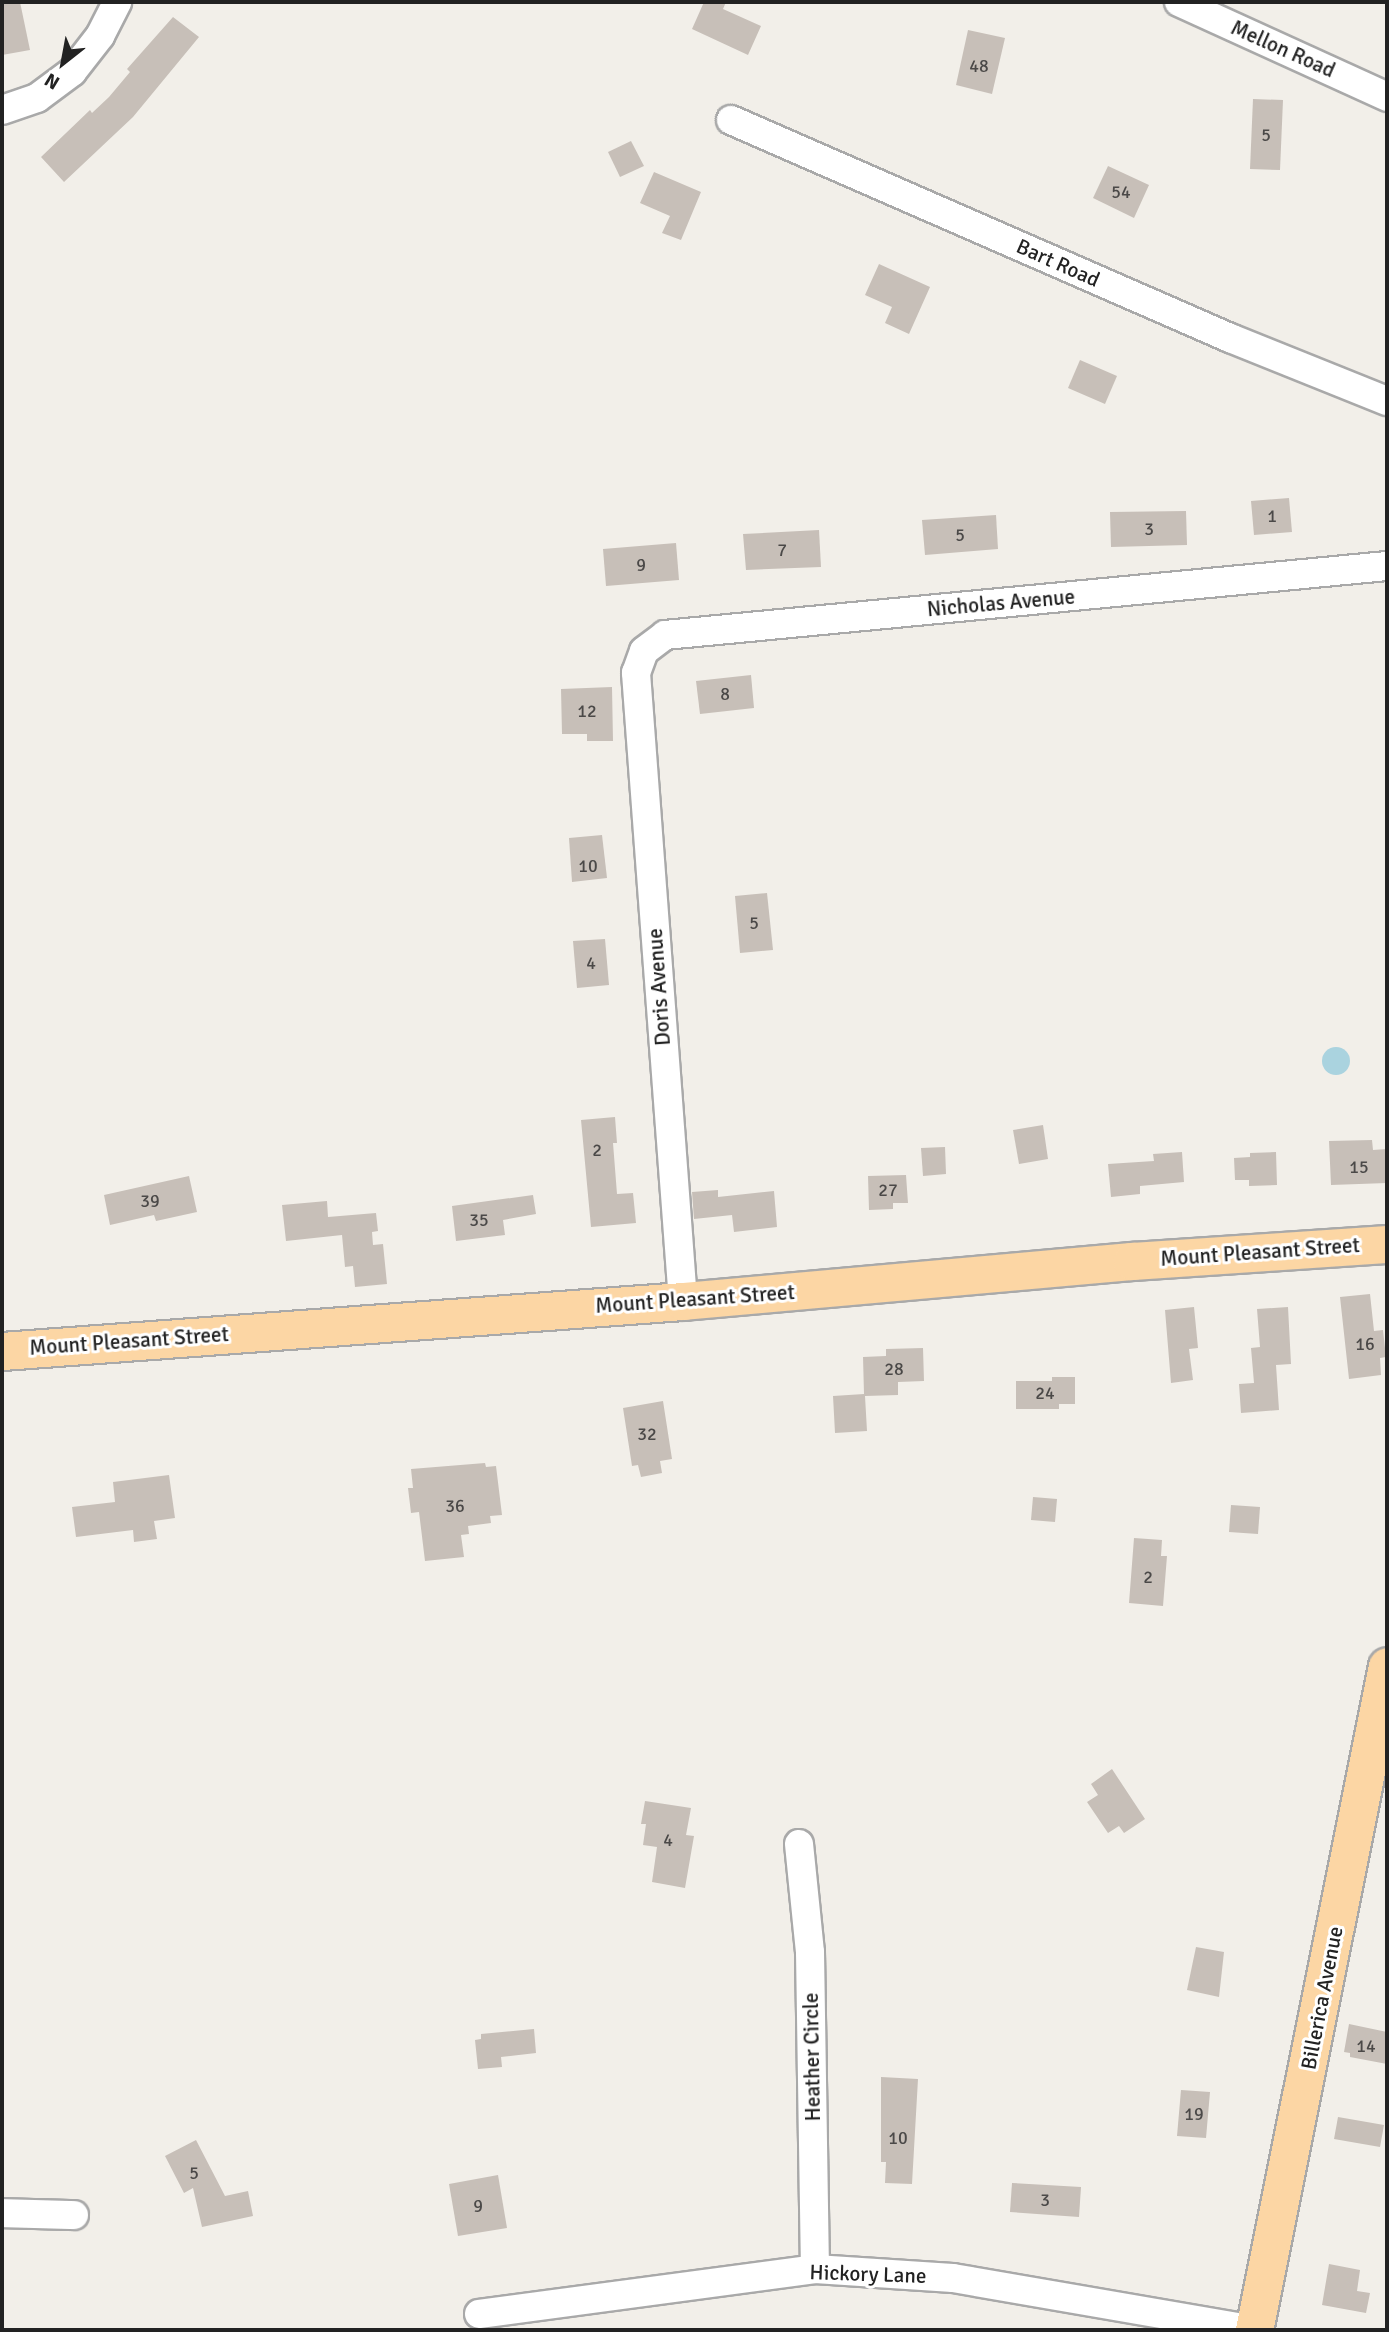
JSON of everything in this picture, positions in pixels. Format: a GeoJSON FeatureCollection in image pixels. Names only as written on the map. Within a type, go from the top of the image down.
{"type":"FeatureCollection","features":[{"type":"Feature","properties":{"kind":"main road","name":"Mount Pleasant Street"},"geometry":{"type":"LineString","coordinates":[[2,1350],[683,1301],[1132,1261],[1387,1244]]}},
{"type":"Feature","properties":{"kind":"main road","name":"Billerica Avenue"},"geometry":{"type":"LineString","coordinates":[[1254,2330],[1387,1666]]}},
{"type":"Feature","properties":{"kind":"street"},"geometry":{"type":"LineString","coordinates":[[2,110],[37,98],[72,72],[100,36],[117,2]]}},
{"type":"Feature","properties":{"kind":"street","name":"Mellon Road"},"geometry":{"type":"LineString","coordinates":[[1179,2],[1387,97]]}},
{"type":"Feature","properties":{"kind":"street","name":"Bart Road"},"geometry":{"type":"LineString","coordinates":[[731,120],[1230,338],[1387,401]]}},
{"type":"Feature","properties":{"kind":"street","name":"Nicholas Avenue"},"geometry":{"type":"LineString","coordinates":[[636,673],[644,651],[665,635],[1387,566]]}},
{"type":"Feature","properties":{"kind":"street","name":"Doris Avenue"},"geometry":{"type":"LineString","coordinates":[[636,673],[683,1301]]}},
{"type":"Feature","properties":{"kind":"street","name":"Heather Circle"},"geometry":{"type":"LineString","coordinates":[[799,1844],[810,1952],[815,2269]]}},
{"type":"Feature","properties":{"kind":"street"},"geometry":{"type":"LineString","coordinates":[[2,2213],[74,2215]]}},
{"type":"Feature","properties":{"kind":"street","name":"Hickory Lane"},"geometry":{"type":"LineString","coordinates":[[480,2314],[815,2269],[953,2278],[1254,2330]]}},
{"type":"Feature","properties":{"kind":"water"},"geometry":{"type":"Polygon","coordinates":[[[1336,1047],[1346,1051],[1350,1061],[1346,1071],[1336,1075],[1326,1071],[1322,1061],[1326,1051],[1336,1047]]]}},
{"type":"Feature","properties":{"kind":"building"},"geometry":{"type":"Polygon","coordinates":[[[2,2],[20,2],[30,50],[2,55],[2,2]]]}},
{"type":"Feature","properties":{"kind":"building"},"geometry":{"type":"Polygon","coordinates":[[[704,2],[726,2],[723,9],[761,26],[748,55],[692,29],[704,2]]]}},
{"type":"Feature","properties":{"kind":"building"},"geometry":{"type":"Polygon","coordinates":[[[173,17],[199,37],[133,117],[64,182],[41,157],[90,110],[92,113],[109,97],[130,72],[127,69],[173,17]]]}},
{"type":"Feature","properties":{"kind":"building"},"geometry":{"type":"Polygon","coordinates":[[[968,30],[1005,38],[992,94],[956,85],[968,30]]]}},
{"type":"Feature","properties":{"kind":"building"},"geometry":{"type":"Polygon","coordinates":[[[1253,99],[1283,100],[1280,170],[1250,169],[1253,99]]]}},
{"type":"Feature","properties":{"kind":"building"},"geometry":{"type":"Polygon","coordinates":[[[631,141],[644,166],[620,177],[608,152],[631,141]]]}},
{"type":"Feature","properties":{"kind":"building"},"geometry":{"type":"Polygon","coordinates":[[[1108,166],[1149,185],[1134,218],[1093,198],[1108,166]]]}},
{"type":"Feature","properties":{"kind":"building"},"geometry":{"type":"Polygon","coordinates":[[[654,172],[701,192],[681,240],[662,233],[670,216],[640,203],[654,172]]]}},
{"type":"Feature","properties":{"kind":"building"},"geometry":{"type":"Polygon","coordinates":[[[879,264],[930,287],[909,334],[885,323],[892,307],[865,295],[879,264]]]}},
{"type":"Feature","properties":{"kind":"building"},"geometry":{"type":"Polygon","coordinates":[[[1080,360],[1117,376],[1105,404],[1068,388],[1080,360]]]}},
{"type":"Feature","properties":{"kind":"building"},"geometry":{"type":"Polygon","coordinates":[[[1289,498],[1292,532],[1254,535],[1251,501],[1289,498]]]}},
{"type":"Feature","properties":{"kind":"building"},"geometry":{"type":"Polygon","coordinates":[[[1186,511],[1187,545],[1111,547],[1110,512],[1186,511]]]}},
{"type":"Feature","properties":{"kind":"building"},"geometry":{"type":"Polygon","coordinates":[[[996,515],[998,549],[925,555],[922,520],[996,515]]]}},
{"type":"Feature","properties":{"kind":"building"},"geometry":{"type":"Polygon","coordinates":[[[819,530],[821,567],[746,570],[743,534],[819,530]]]}},
{"type":"Feature","properties":{"kind":"building"},"geometry":{"type":"Polygon","coordinates":[[[676,543],[679,580],[606,586],[603,549],[676,543]]]}},
{"type":"Feature","properties":{"kind":"building"},"geometry":{"type":"Polygon","coordinates":[[[751,675],[754,708],[700,714],[696,681],[751,675]]]}},
{"type":"Feature","properties":{"kind":"building"},"geometry":{"type":"Polygon","coordinates":[[[612,687],[613,741],[587,741],[587,734],[562,734],[561,689],[612,687]]]}},
{"type":"Feature","properties":{"kind":"building"},"geometry":{"type":"Polygon","coordinates":[[[602,835],[607,878],[572,882],[569,838],[602,835]]]}},
{"type":"Feature","properties":{"kind":"building"},"geometry":{"type":"Polygon","coordinates":[[[767,893],[773,950],[740,953],[735,896],[767,893]]]}},
{"type":"Feature","properties":{"kind":"building"},"geometry":{"type":"Polygon","coordinates":[[[605,939],[609,985],[577,988],[573,941],[605,939]]]}},
{"type":"Feature","properties":{"kind":"building"},"geometry":{"type":"Polygon","coordinates":[[[615,1117],[617,1143],[613,1143],[617,1194],[633,1193],[636,1223],[591,1227],[581,1120],[615,1117]]]}},
{"type":"Feature","properties":{"kind":"building"},"geometry":{"type":"Polygon","coordinates":[[[1043,1125],[1048,1159],[1019,1164],[1013,1130],[1043,1125]]]}},
{"type":"Feature","properties":{"kind":"building"},"geometry":{"type":"Polygon","coordinates":[[[1372,1140],[1373,1150],[1387,1149],[1387,1183],[1331,1185],[1329,1141],[1372,1140]]]}},
{"type":"Feature","properties":{"kind":"building"},"geometry":{"type":"Polygon","coordinates":[[[945,1147],[946,1174],[923,1176],[921,1148],[945,1147]]]}},
{"type":"Feature","properties":{"kind":"building"},"geometry":{"type":"Polygon","coordinates":[[[1182,1152],[1184,1182],[1140,1186],[1140,1194],[1111,1197],[1108,1164],[1154,1161],[1153,1154],[1182,1152]]]}},
{"type":"Feature","properties":{"kind":"building"},"geometry":{"type":"Polygon","coordinates":[[[1276,1152],[1277,1185],[1249,1186],[1249,1180],[1235,1180],[1234,1158],[1250,1157],[1250,1153],[1276,1152]]]}},
{"type":"Feature","properties":{"kind":"building"},"geometry":{"type":"Polygon","coordinates":[[[906,1175],[908,1203],[893,1203],[893,1209],[869,1210],[868,1176],[906,1175]]]}},
{"type":"Feature","properties":{"kind":"building"},"geometry":{"type":"Polygon","coordinates":[[[189,1176],[197,1212],[156,1221],[154,1215],[110,1225],[104,1195],[189,1176]]]}},
{"type":"Feature","properties":{"kind":"building"},"geometry":{"type":"Polygon","coordinates":[[[718,1190],[718,1197],[774,1191],[777,1227],[734,1232],[732,1215],[694,1219],[692,1192],[718,1190]]]}},
{"type":"Feature","properties":{"kind":"building"},"geometry":{"type":"Polygon","coordinates":[[[533,1195],[536,1214],[503,1220],[505,1235],[456,1241],[452,1206],[533,1195]]]}},
{"type":"Feature","properties":{"kind":"building"},"geometry":{"type":"Polygon","coordinates":[[[327,1201],[328,1217],[376,1213],[378,1231],[372,1232],[373,1245],[383,1244],[387,1284],[355,1287],[353,1266],[345,1267],[342,1235],[286,1241],[282,1205],[327,1201]]]}},
{"type":"Feature","properties":{"kind":"building"},"geometry":{"type":"Polygon","coordinates":[[[1370,1294],[1374,1331],[1383,1330],[1386,1357],[1380,1358],[1381,1375],[1349,1379],[1340,1297],[1370,1294]]]}},
{"type":"Feature","properties":{"kind":"building"},"geometry":{"type":"Polygon","coordinates":[[[1194,1307],[1198,1348],[1189,1349],[1193,1380],[1171,1383],[1165,1310],[1194,1307]]]}},
{"type":"Feature","properties":{"kind":"building"},"geometry":{"type":"Polygon","coordinates":[[[1288,1307],[1291,1364],[1276,1365],[1279,1410],[1241,1413],[1239,1384],[1254,1383],[1251,1348],[1260,1347],[1257,1309],[1288,1307]]]}},
{"type":"Feature","properties":{"kind":"building"},"geometry":{"type":"Polygon","coordinates":[[[923,1348],[924,1381],[898,1382],[898,1395],[865,1396],[867,1431],[835,1433],[833,1396],[864,1394],[863,1357],[886,1356],[886,1349],[923,1348]]]}},
{"type":"Feature","properties":{"kind":"building"},"geometry":{"type":"Polygon","coordinates":[[[1052,1377],[1075,1377],[1075,1404],[1059,1404],[1059,1409],[1016,1409],[1016,1381],[1052,1381],[1052,1377]]]}},
{"type":"Feature","properties":{"kind":"building"},"geometry":{"type":"Polygon","coordinates":[[[663,1401],[672,1459],[660,1461],[662,1473],[641,1477],[638,1465],[632,1466],[623,1408],[663,1401]]]}},
{"type":"Feature","properties":{"kind":"building"},"geometry":{"type":"Polygon","coordinates":[[[485,1463],[486,1467],[496,1466],[502,1515],[490,1516],[491,1523],[468,1526],[469,1534],[461,1535],[464,1557],[425,1561],[419,1512],[411,1513],[408,1488],[413,1488],[411,1469],[485,1463]]]}},
{"type":"Feature","properties":{"kind":"building"},"geometry":{"type":"Polygon","coordinates":[[[169,1475],[175,1518],[154,1521],[157,1539],[134,1542],[133,1530],[76,1537],[72,1507],[115,1502],[113,1482],[169,1475]]]}},
{"type":"Feature","properties":{"kind":"building"},"geometry":{"type":"Polygon","coordinates":[[[1033,1497],[1057,1499],[1055,1522],[1031,1520],[1033,1497]]]}},
{"type":"Feature","properties":{"kind":"building"},"geometry":{"type":"Polygon","coordinates":[[[1231,1505],[1260,1507],[1258,1534],[1229,1532],[1231,1505]]]}},
{"type":"Feature","properties":{"kind":"building"},"geometry":{"type":"Polygon","coordinates":[[[1134,1538],[1162,1540],[1161,1556],[1167,1556],[1163,1606],[1129,1603],[1134,1538]]]}},
{"type":"Feature","properties":{"kind":"building"},"geometry":{"type":"Polygon","coordinates":[[[1112,1769],[1145,1819],[1124,1833],[1119,1826],[1108,1833],[1087,1802],[1098,1795],[1091,1784],[1112,1769]]]}},
{"type":"Feature","properties":{"kind":"building"},"geometry":{"type":"Polygon","coordinates":[[[645,1801],[691,1808],[686,1835],[694,1836],[685,1888],[652,1882],[657,1847],[643,1845],[646,1824],[641,1824],[645,1801]]]}},
{"type":"Feature","properties":{"kind":"building"},"geometry":{"type":"Polygon","coordinates":[[[1196,1947],[1224,1952],[1219,1997],[1187,1990],[1196,1947]]]}},
{"type":"Feature","properties":{"kind":"building"},"geometry":{"type":"Polygon","coordinates":[[[1349,2024],[1387,2032],[1387,2064],[1350,2057],[1350,2053],[1344,2052],[1349,2024]]]}},
{"type":"Feature","properties":{"kind":"building"},"geometry":{"type":"Polygon","coordinates":[[[534,2029],[536,2053],[501,2057],[502,2067],[478,2069],[475,2040],[481,2039],[481,2034],[534,2029]]]}},
{"type":"Feature","properties":{"kind":"building"},"geometry":{"type":"Polygon","coordinates":[[[881,2077],[918,2079],[912,2184],[885,2183],[886,2162],[881,2162],[881,2077]]]}},
{"type":"Feature","properties":{"kind":"building"},"geometry":{"type":"Polygon","coordinates":[[[1181,2090],[1210,2092],[1206,2138],[1177,2136],[1181,2090]]]}},
{"type":"Feature","properties":{"kind":"building"},"geometry":{"type":"Polygon","coordinates":[[[1338,2117],[1384,2125],[1380,2147],[1334,2139],[1338,2117]]]}},
{"type":"Feature","properties":{"kind":"building"},"geometry":{"type":"Polygon","coordinates":[[[196,2140],[225,2196],[248,2191],[253,2216],[202,2227],[193,2188],[184,2193],[165,2156],[196,2140]]]}},
{"type":"Feature","properties":{"kind":"building"},"geometry":{"type":"Polygon","coordinates":[[[498,2175],[507,2228],[458,2236],[449,2184],[498,2175]]]}},
{"type":"Feature","properties":{"kind":"building"},"geometry":{"type":"Polygon","coordinates":[[[1012,2183],[1081,2187],[1079,2217],[1010,2212],[1012,2183]]]}},
{"type":"Feature","properties":{"kind":"building"},"geometry":{"type":"Polygon","coordinates":[[[1329,2264],[1360,2270],[1357,2291],[1370,2293],[1366,2313],[1322,2305],[1329,2264]]]}}]}
